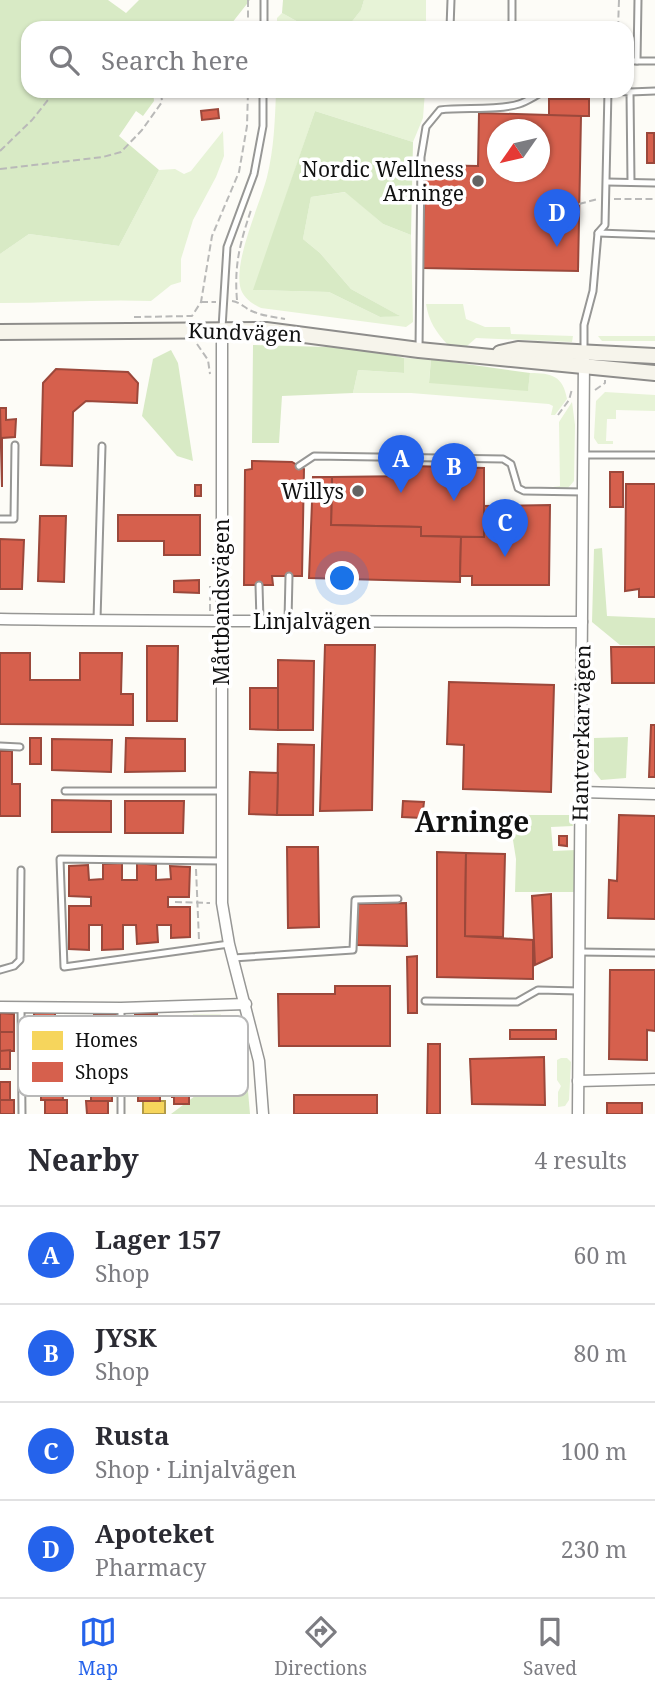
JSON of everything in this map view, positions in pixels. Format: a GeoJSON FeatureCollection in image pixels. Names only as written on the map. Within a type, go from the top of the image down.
{"type":"FeatureCollection","features":[{"type":"Feature","properties":{"kind":"street","name":"Kundvägen"},"geometry":{"type":"LineString","coordinates":[[0,332],[193,323],[222,328],[318,335],[419,350],[488,355],[584,360],[655,356]]}},
{"type":"Feature","properties":{"kind":"street","name":"Måttbandsvägen"},"geometry":{"type":"LineString","coordinates":[[222,328],[222,903],[229,944],[260,1061],[263,1114]]}},
{"type":"Feature","properties":{"kind":"street","name":"Kundvägen"},"geometry":{"type":"LineString","coordinates":[[584,360],[655,373]]}},
{"type":"Feature","properties":{"kind":"street","name":"Hantverkarvägen"},"geometry":{"type":"LineString","coordinates":[[578,1114],[584,360]]}},
{"type":"Feature","properties":{"kind":"street","name":"Linjalvägen"},"geometry":{"type":"LineString","coordinates":[[0,619],[582,622]]}},
{"type":"Feature","properties":{"kind":"street"},"geometry":{"type":"LineString","coordinates":[[581,792],[655,794]]}},
{"type":"Feature","properties":{"kind":"street"},"geometry":{"type":"LineString","coordinates":[[0,1007],[121,1008],[246,1004]]}},
{"type":"Feature","properties":{"kind":"street"},"geometry":{"type":"LineString","coordinates":[[578,1081],[655,1079]]}},
{"type":"Feature","properties":{"kind":"lane"},"geometry":{"type":"LineString","coordinates":[[264,0],[264,21]]}},
{"type":"Feature","properties":{"kind":"lane"},"geometry":{"type":"LineString","coordinates":[[450,21],[451,0]]}},
{"type":"Feature","properties":{"kind":"lane"},"geometry":{"type":"LineString","coordinates":[[512,0],[512,21]]}},
{"type":"Feature","properties":{"kind":"lane"},"geometry":{"type":"LineString","coordinates":[[638,0],[637,61],[655,61]]}},
{"type":"Feature","properties":{"kind":"lane"},"geometry":{"type":"LineString","coordinates":[[634,92],[655,92]]}},
{"type":"Feature","properties":{"kind":"lane","name":"Måttbandsvägen"},"geometry":{"type":"LineString","coordinates":[[222,328],[226,247],[254,174],[263,127],[263,98]]}},
{"type":"Feature","properties":{"kind":"lane"},"geometry":{"type":"LineString","coordinates":[[419,350],[421,157],[426,127],[440,110],[503,107],[519,104],[531,98]]}},
{"type":"Feature","properties":{"kind":"lane"},"geometry":{"type":"LineString","coordinates":[[584,360],[584,325],[593,291],[598,233],[605,225],[609,98]]}},
{"type":"Feature","properties":{"kind":"lane"},"geometry":{"type":"LineString","coordinates":[[629,98],[631,183]]}},
{"type":"Feature","properties":{"kind":"lane"},"geometry":{"type":"LineString","coordinates":[[607,182],[655,183]]}},
{"type":"Feature","properties":{"kind":"lane"},"geometry":{"type":"LineString","coordinates":[[598,233],[655,234]]}},
{"type":"Feature","properties":{"kind":"lane"},"geometry":{"type":"LineString","coordinates":[[0,519],[14,519],[15,445]]}},
{"type":"Feature","properties":{"kind":"lane"},"geometry":{"type":"LineString","coordinates":[[97,620],[102,446]]}},
{"type":"Feature","properties":{"kind":"lane"},"geometry":{"type":"LineString","coordinates":[[584,454],[655,455]]}},
{"type":"Feature","properties":{"kind":"lane"},"geometry":{"type":"LineString","coordinates":[[299,466],[314,456],[503,459],[511,464],[518,488],[524,491],[583,492]]}},
{"type":"Feature","properties":{"kind":"lane"},"geometry":{"type":"LineString","coordinates":[[288,620],[289,576]]}},
{"type":"Feature","properties":{"kind":"lane"},"geometry":{"type":"LineString","coordinates":[[259,585],[260,621]]}},
{"type":"Feature","properties":{"kind":"lane"},"geometry":{"type":"LineString","coordinates":[[0,746],[20,747]]}},
{"type":"Feature","properties":{"kind":"lane"},"geometry":{"type":"LineString","coordinates":[[65,791],[221,791]]}},
{"type":"Feature","properties":{"kind":"lane"},"geometry":{"type":"LineString","coordinates":[[222,861],[61,859],[64,967],[229,944]]}},
{"type":"Feature","properties":{"kind":"lane"},"geometry":{"type":"LineString","coordinates":[[0,970],[14,966],[20,960],[21,870]]}},
{"type":"Feature","properties":{"kind":"lane"},"geometry":{"type":"LineString","coordinates":[[233,958],[353,950],[355,900],[398,899]]}},
{"type":"Feature","properties":{"kind":"lane"},"geometry":{"type":"LineString","coordinates":[[579,952],[655,953]]}},
{"type":"Feature","properties":{"kind":"lane"},"geometry":{"type":"LineString","coordinates":[[425,1001],[517,1002],[538,990],[579,991]]}},
{"type":"Feature","properties":{"kind":"lane"},"geometry":{"type":"LineString","coordinates":[[21,1007],[21,1016]]}},
{"type":"Feature","properties":{"kind":"lane"},"geometry":{"type":"LineString","coordinates":[[121,1008],[121,1016]]}},
{"type":"Feature","properties":{"kind":"lane"},"geometry":{"type":"LineString","coordinates":[[22,1096],[22,1114]]}},
{"type":"Feature","properties":{"kind":"lane"},"geometry":{"type":"LineString","coordinates":[[121,1096],[121,1114]]}},
{"type":"Feature","properties":{"kind":"path"},"geometry":{"type":"LineString","coordinates":[[248,0],[248,21]]}},
{"type":"Feature","properties":{"kind":"path"},"geometry":{"type":"LineString","coordinates":[[618,21],[619,0]]}},
{"type":"Feature","properties":{"kind":"path"},"geometry":{"type":"LineString","coordinates":[[0,151],[32,120],[49,98]]}},
{"type":"Feature","properties":{"kind":"path"},"geometry":{"type":"LineString","coordinates":[[0,169],[103,157],[121,152],[142,130],[162,103],[162,98]]}},
{"type":"Feature","properties":{"kind":"path"},"geometry":{"type":"LineString","coordinates":[[212,384],[208,360],[197,344],[193,323],[201,302],[212,236],[230,198],[243,154],[248,98]]}},
{"type":"Feature","properties":{"kind":"path"},"geometry":{"type":"LineString","coordinates":[[579,204],[597,198],[655,199]]}},
{"type":"Feature","properties":{"kind":"path"},"geometry":{"type":"LineString","coordinates":[[237,301],[262,315],[288,319]]}},
{"type":"Feature","properties":{"kind":"path"},"geometry":{"type":"LineString","coordinates":[[201,302],[223,302]]}},
{"type":"Feature","properties":{"kind":"path"},"geometry":{"type":"LineString","coordinates":[[125,317],[193,323]]}},
{"type":"Feature","properties":{"kind":"path"},"geometry":{"type":"LineString","coordinates":[[210,588],[210,615]]}},
{"type":"Feature","properties":{"kind":"path"},"geometry":{"type":"LineString","coordinates":[[196,861],[199,948]]}},
{"type":"Feature","properties":{"kind":"path"},"geometry":{"type":"LineString","coordinates":[[175,902],[222,903]]}},
{"type":"Feature","properties":{"kind":"green space"},"geometry":{"type":"Polygon","coordinates":[[[0,0],[108,0],[126,13],[139,0],[250,0],[234,21],[21,21],[21,98],[154,98],[143,116],[136,111],[119,136],[159,170],[119,246],[29,234],[0,254],[0,0]]]}},
{"type":"Feature","properties":{"kind":"green space"},"geometry":{"type":"Polygon","coordinates":[[[283,0],[364,0],[361,10],[352,21],[296,21],[282,13],[283,0]]]}},
{"type":"Feature","properties":{"kind":"green space"},"geometry":{"type":"Polygon","coordinates":[[[364,0],[426,0],[426,21],[352,21],[361,10],[364,0]]]}},
{"type":"Feature","properties":{"kind":"green space"},"geometry":{"type":"Polygon","coordinates":[[[282,13],[296,21],[277,21],[282,13]]]}},
{"type":"Feature","properties":{"kind":"green space"},"geometry":{"type":"Polygon","coordinates":[[[276,98],[424,98],[423,118],[413,142],[315,111],[254,290],[329,292],[380,317],[398,315],[351,289],[320,253],[303,239],[311,197],[346,192],[383,224],[411,235],[413,322],[406,327],[261,308],[243,294],[239,274],[241,261],[269,166],[276,98]]]}},
{"type":"Feature","properties":{"kind":"green space"},"geometry":{"type":"Polygon","coordinates":[[[315,111],[413,142],[411,235],[383,224],[345,192],[311,197],[303,239],[320,253],[351,289],[400,316],[380,317],[329,292],[253,290],[315,111]]]}},
{"type":"Feature","properties":{"kind":"green space"},"geometry":{"type":"Polygon","coordinates":[[[223,131],[224,156],[193,220],[181,259],[181,282],[171,285],[151,301],[0,303],[0,254],[29,234],[119,246],[159,170],[175,169],[184,174],[191,171],[223,131]]]}},
{"type":"Feature","properties":{"kind":"green space"},"geometry":{"type":"Polygon","coordinates":[[[426,304],[463,304],[466,319],[485,327],[510,327],[511,334],[573,336],[572,342],[476,338],[467,346],[448,345],[434,326],[426,304]]]}},
{"type":"Feature","properties":{"kind":"green space"},"geometry":{"type":"Polygon","coordinates":[[[598,336],[655,336],[655,341],[602,341],[598,336]]]}},
{"type":"Feature","properties":{"kind":"green space"},"geometry":{"type":"Polygon","coordinates":[[[253,345],[364,348],[404,358],[404,373],[358,370],[353,393],[282,396],[279,443],[252,443],[253,345]]]}},
{"type":"Feature","properties":{"kind":"green space"},"geometry":{"type":"Polygon","coordinates":[[[171,350],[178,363],[193,461],[177,456],[142,416],[153,359],[171,350]]]}},
{"type":"Feature","properties":{"kind":"green space"},"geometry":{"type":"Polygon","coordinates":[[[404,358],[431,359],[429,382],[528,390],[530,373],[550,375],[563,385],[567,399],[555,415],[551,415],[553,406],[549,404],[411,393],[353,393],[358,370],[403,373],[404,358]]]}},
{"type":"Feature","properties":{"kind":"green space"},"geometry":{"type":"Polygon","coordinates":[[[431,359],[530,373],[528,391],[429,383],[431,359]]]}},
{"type":"Feature","properties":{"kind":"green space"},"geometry":{"type":"Polygon","coordinates":[[[605,392],[655,395],[655,411],[616,410],[616,419],[607,419],[606,441],[613,441],[613,444],[598,444],[594,438],[596,401],[605,392]]]}},
{"type":"Feature","properties":{"kind":"green space"},"geometry":{"type":"Polygon","coordinates":[[[572,402],[575,425],[574,481],[568,488],[555,489],[553,487],[560,486],[559,422],[572,402]]]}},
{"type":"Feature","properties":{"kind":"green space"},"geometry":{"type":"Polygon","coordinates":[[[602,548],[607,616],[655,618],[655,646],[620,645],[592,622],[594,549],[602,548]]]}},
{"type":"Feature","properties":{"kind":"green space"},"geometry":{"type":"Polygon","coordinates":[[[628,737],[626,778],[601,780],[594,771],[594,738],[628,737]]]}},
{"type":"Feature","properties":{"kind":"green space"},"geometry":{"type":"Polygon","coordinates":[[[509,815],[570,815],[573,826],[551,827],[553,851],[576,850],[577,892],[515,892],[516,859],[509,815]]]}},
{"type":"Feature","properties":{"kind":"green space"},"geometry":{"type":"Polygon","coordinates":[[[193,1014],[221,1014],[221,1016],[193,1014]]]}},
{"type":"Feature","properties":{"kind":"green space"},"geometry":{"type":"Polygon","coordinates":[[[567,1058],[571,1062],[569,1100],[565,1106],[558,1107],[558,1092],[561,1086],[557,1080],[557,1060],[567,1058]]]}},
{"type":"Feature","properties":{"kind":"green space"},"geometry":{"type":"Polygon","coordinates":[[[248,1091],[250,1114],[171,1114],[195,1096],[248,1096],[248,1091]]]}},
{"type":"Feature","properties":{"kind":"building: Homes"},"geometry":{"type":"Polygon","coordinates":[[[143,1101],[165,1101],[165,1114],[143,1114],[143,1101]]]}},
{"type":"Feature","properties":{"kind":"building: Shops"},"geometry":{"type":"Polygon","coordinates":[[[549,99],[589,99],[589,116],[549,116],[549,99]]]}},
{"type":"Feature","properties":{"kind":"building: Shops"},"geometry":{"type":"Polygon","coordinates":[[[218,109],[219,118],[202,120],[201,111],[218,109]]]}},
{"type":"Feature","properties":{"kind":"building: Shops"},"geometry":{"type":"Polygon","coordinates":[[[479,113],[581,116],[578,271],[423,268],[425,165],[478,166],[479,113]]]}},
{"type":"Feature","properties":{"kind":"building: Shops"},"geometry":{"type":"Polygon","coordinates":[[[647,133],[654,133],[654,163],[647,163],[647,133]]]}},
{"type":"Feature","properties":{"kind":"building: Shops"},"geometry":{"type":"Polygon","coordinates":[[[56,369],[128,372],[138,383],[137,403],[86,401],[73,412],[72,466],[41,465],[43,383],[56,369]]]}},
{"type":"Feature","properties":{"kind":"building: Shops"},"geometry":{"type":"Polygon","coordinates":[[[0,408],[6,408],[6,420],[16,419],[15,437],[2,438],[2,487],[0,408]]]}},
{"type":"Feature","properties":{"kind":"building: Shops"},"geometry":{"type":"Polygon","coordinates":[[[252,461],[292,462],[304,469],[302,576],[272,576],[273,585],[244,585],[245,470],[252,469],[252,461]]]}},
{"type":"Feature","properties":{"kind":"building: Shops"},"geometry":{"type":"Polygon","coordinates":[[[412,466],[484,468],[484,537],[421,536],[421,527],[331,525],[332,477],[412,476],[412,466]]]}},
{"type":"Feature","properties":{"kind":"building: Shops"},"geometry":{"type":"Polygon","coordinates":[[[610,472],[623,472],[623,507],[610,507],[610,472]]]}},
{"type":"Feature","properties":{"kind":"building: Shops"},"geometry":{"type":"Polygon","coordinates":[[[313,477],[332,477],[331,525],[421,527],[421,536],[461,537],[460,582],[309,578],[313,477]]]}},
{"type":"Feature","properties":{"kind":"building: Shops"},"geometry":{"type":"Polygon","coordinates":[[[626,484],[655,484],[655,597],[639,597],[639,589],[625,591],[626,484]]]}},
{"type":"Feature","properties":{"kind":"building: Shops"},"geometry":{"type":"Polygon","coordinates":[[[195,485],[201,485],[201,496],[195,496],[195,485]]]}},
{"type":"Feature","properties":{"kind":"building: Shops"},"geometry":{"type":"Polygon","coordinates":[[[550,505],[549,585],[472,585],[472,576],[460,576],[461,537],[484,537],[484,506],[550,505]]]}},
{"type":"Feature","properties":{"kind":"building: Shops"},"geometry":{"type":"Polygon","coordinates":[[[118,515],[200,515],[200,555],[164,555],[164,541],[118,541],[118,515]]]}},
{"type":"Feature","properties":{"kind":"building: Shops"},"geometry":{"type":"Polygon","coordinates":[[[40,516],[66,516],[64,582],[38,581],[40,516]]]}},
{"type":"Feature","properties":{"kind":"building: Shops"},"geometry":{"type":"Polygon","coordinates":[[[0,539],[24,540],[22,589],[0,589],[0,539]]]}},
{"type":"Feature","properties":{"kind":"building: Shops"},"geometry":{"type":"Polygon","coordinates":[[[199,580],[199,593],[174,592],[174,581],[199,580]]]}},
{"type":"Feature","properties":{"kind":"building: Shops"},"geometry":{"type":"Polygon","coordinates":[[[325,645],[375,645],[372,810],[320,811],[325,645]]]}},
{"type":"Feature","properties":{"kind":"building: Shops"},"geometry":{"type":"Polygon","coordinates":[[[147,646],[178,646],[177,721],[147,721],[147,646]]]}},
{"type":"Feature","properties":{"kind":"building: Shops"},"geometry":{"type":"Polygon","coordinates":[[[611,647],[655,647],[655,683],[612,683],[611,647]]]}},
{"type":"Feature","properties":{"kind":"building: Shops"},"geometry":{"type":"Polygon","coordinates":[[[0,653],[30,653],[30,680],[80,680],[80,653],[122,653],[121,694],[133,694],[133,725],[0,724],[0,653]]]}},
{"type":"Feature","properties":{"kind":"building: Shops"},"geometry":{"type":"Polygon","coordinates":[[[278,660],[314,661],[313,730],[278,730],[278,660]]]}},
{"type":"Feature","properties":{"kind":"building: Shops"},"geometry":{"type":"Polygon","coordinates":[[[449,682],[554,685],[551,792],[463,789],[464,745],[447,744],[449,682]]]}},
{"type":"Feature","properties":{"kind":"building: Shops"},"geometry":{"type":"Polygon","coordinates":[[[250,688],[278,688],[278,730],[250,729],[250,688]]]}},
{"type":"Feature","properties":{"kind":"building: Shops"},"geometry":{"type":"Polygon","coordinates":[[[651,725],[655,725],[655,777],[649,777],[651,725]]]}},
{"type":"Feature","properties":{"kind":"building: Shops"},"geometry":{"type":"Polygon","coordinates":[[[30,738],[41,738],[41,764],[30,764],[30,738]]]}},
{"type":"Feature","properties":{"kind":"building: Shops"},"geometry":{"type":"Polygon","coordinates":[[[126,738],[185,739],[185,771],[125,772],[126,738]]]}},
{"type":"Feature","properties":{"kind":"building: Shops"},"geometry":{"type":"Polygon","coordinates":[[[52,739],[112,740],[111,772],[52,770],[52,739]]]}},
{"type":"Feature","properties":{"kind":"building: Shops"},"geometry":{"type":"Polygon","coordinates":[[[278,744],[314,745],[313,815],[277,815],[278,744]]]}},
{"type":"Feature","properties":{"kind":"building: Shops"},"geometry":{"type":"Polygon","coordinates":[[[0,751],[12,751],[12,784],[20,784],[20,816],[0,816],[0,751]]]}},
{"type":"Feature","properties":{"kind":"building: Shops"},"geometry":{"type":"Polygon","coordinates":[[[250,772],[278,773],[277,815],[249,814],[250,772]]]}},
{"type":"Feature","properties":{"kind":"building: Shops"},"geometry":{"type":"Polygon","coordinates":[[[52,800],[111,801],[111,832],[52,832],[52,800]]]}},
{"type":"Feature","properties":{"kind":"building: Shops"},"geometry":{"type":"Polygon","coordinates":[[[125,801],[184,801],[183,833],[125,833],[125,801]]]}},
{"type":"Feature","properties":{"kind":"building: Shops"},"geometry":{"type":"Polygon","coordinates":[[[403,801],[424,802],[422,818],[402,817],[403,801]]]}},
{"type":"Feature","properties":{"kind":"building: Shops"},"geometry":{"type":"Polygon","coordinates":[[[619,815],[655,816],[655,919],[608,918],[609,880],[617,881],[619,815]]]}},
{"type":"Feature","properties":{"kind":"building: Shops"},"geometry":{"type":"Polygon","coordinates":[[[559,836],[567,836],[567,846],[559,845],[559,836]]]}},
{"type":"Feature","properties":{"kind":"building: Shops"},"geometry":{"type":"Polygon","coordinates":[[[287,847],[318,847],[319,927],[288,928],[287,847]]]}},
{"type":"Feature","properties":{"kind":"building: Shops"},"geometry":{"type":"Polygon","coordinates":[[[437,852],[466,853],[465,936],[533,940],[533,979],[437,977],[437,852]]]}},
{"type":"Feature","properties":{"kind":"building: Shops"},"geometry":{"type":"Polygon","coordinates":[[[466,853],[505,854],[503,937],[465,936],[466,853]]]}},
{"type":"Feature","properties":{"kind":"building: Shops"},"geometry":{"type":"Polygon","coordinates":[[[122,863],[122,880],[137,880],[137,863],[156,865],[156,880],[171,879],[170,866],[190,867],[189,897],[168,897],[168,907],[190,907],[190,937],[171,938],[171,925],[157,925],[158,942],[137,944],[136,925],[123,925],[123,949],[102,950],[102,925],[89,925],[89,950],[69,949],[69,906],[91,906],[91,897],[69,896],[69,866],[88,865],[89,880],[103,879],[103,864],[122,863]]]}},
{"type":"Feature","properties":{"kind":"building: Shops"},"geometry":{"type":"Polygon","coordinates":[[[551,894],[552,957],[535,965],[532,896],[551,894]]]}},
{"type":"Feature","properties":{"kind":"building: Shops"},"geometry":{"type":"Polygon","coordinates":[[[406,903],[407,946],[357,945],[358,904],[406,903]]]}},
{"type":"Feature","properties":{"kind":"building: Shops"},"geometry":{"type":"Polygon","coordinates":[[[417,956],[417,1013],[408,1013],[407,957],[417,956]]]}},
{"type":"Feature","properties":{"kind":"building: Shops"},"geometry":{"type":"Polygon","coordinates":[[[610,970],[655,970],[655,1031],[647,1030],[647,1060],[609,1059],[610,970]]]}},
{"type":"Feature","properties":{"kind":"building: Shops"},"geometry":{"type":"Polygon","coordinates":[[[335,986],[390,986],[390,1046],[279,1046],[278,994],[335,994],[335,986]]]}},
{"type":"Feature","properties":{"kind":"building: Shops"},"geometry":{"type":"Polygon","coordinates":[[[0,1013],[14,1014],[14,1032],[0,1032],[0,1013]]]}},
{"type":"Feature","properties":{"kind":"building: Shops"},"geometry":{"type":"Polygon","coordinates":[[[34,1013],[55,1013],[55,1016],[34,1016],[34,1013]]]}},
{"type":"Feature","properties":{"kind":"building: Shops"},"geometry":{"type":"Polygon","coordinates":[[[94,1014],[116,1014],[116,1016],[94,1014]]]}},
{"type":"Feature","properties":{"kind":"building: Shops"},"geometry":{"type":"Polygon","coordinates":[[[135,1014],[157,1014],[157,1016],[135,1014]]]}},
{"type":"Feature","properties":{"kind":"building: Shops"},"geometry":{"type":"Polygon","coordinates":[[[510,1030],[556,1030],[556,1039],[510,1039],[510,1030]]]}},
{"type":"Feature","properties":{"kind":"building: Shops"},"geometry":{"type":"Polygon","coordinates":[[[0,1032],[14,1032],[14,1051],[0,1051],[0,1032]]]}},
{"type":"Feature","properties":{"kind":"building: Shops"},"geometry":{"type":"Polygon","coordinates":[[[428,1044],[440,1044],[440,1114],[427,1114],[428,1044]]]}},
{"type":"Feature","properties":{"kind":"building: Shops"},"geometry":{"type":"Polygon","coordinates":[[[10,1050],[10,1069],[0,1069],[0,1051],[10,1050]]]}},
{"type":"Feature","properties":{"kind":"building: Shops"},"geometry":{"type":"Polygon","coordinates":[[[544,1057],[545,1105],[472,1104],[470,1059],[544,1057]]]}},
{"type":"Feature","properties":{"kind":"building: Shops"},"geometry":{"type":"Polygon","coordinates":[[[0,1082],[10,1082],[10,1100],[0,1100],[0,1082]]]}},
{"type":"Feature","properties":{"kind":"building: Shops"},"geometry":{"type":"Polygon","coordinates":[[[294,1095],[377,1095],[377,1114],[294,1114],[294,1095]]]}},
{"type":"Feature","properties":{"kind":"building: Shops"},"geometry":{"type":"Polygon","coordinates":[[[41,1096],[63,1096],[63,1100],[41,1100],[41,1096]]]}},
{"type":"Feature","properties":{"kind":"building: Shops"},"geometry":{"type":"Polygon","coordinates":[[[91,1096],[112,1096],[112,1101],[91,1101],[91,1096]]]}},
{"type":"Feature","properties":{"kind":"building: Shops"},"geometry":{"type":"Polygon","coordinates":[[[138,1096],[160,1096],[160,1101],[138,1101],[138,1096]]]}},
{"type":"Feature","properties":{"kind":"building: Shops"},"geometry":{"type":"Polygon","coordinates":[[[189,1096],[189,1104],[174,1104],[172,1097],[189,1096]]]}},
{"type":"Feature","properties":{"kind":"building: Shops"},"geometry":{"type":"Polygon","coordinates":[[[0,1100],[14,1100],[14,1114],[0,1114],[0,1100]]]}},
{"type":"Feature","properties":{"kind":"building: Shops"},"geometry":{"type":"Polygon","coordinates":[[[45,1100],[67,1100],[67,1114],[45,1114],[45,1100]]]}},
{"type":"Feature","properties":{"kind":"building: Shops"},"geometry":{"type":"Polygon","coordinates":[[[86,1101],[108,1101],[108,1114],[87,1114],[86,1101]]]}},
{"type":"Feature","properties":{"kind":"building: Shops"},"geometry":{"type":"Polygon","coordinates":[[[607,1103],[642,1103],[642,1114],[607,1114],[607,1103]]]}},
{"type":"Feature","properties":{"kind":"place","name":"Nordic Wellness Arninge"},"geometry":{"type":"Point","coordinates":[478,181]}},
{"type":"Feature","properties":{"kind":"place","name":"Apoteket"},"geometry":{"type":"Point","coordinates":[557,247]}},
{"type":"Feature","properties":{"kind":"place","name":"Willys"},"geometry":{"type":"Point","coordinates":[358,491]}},
{"type":"Feature","properties":{"kind":"place","name":"Lager 157"},"geometry":{"type":"Point","coordinates":[401,493]}},
{"type":"Feature","properties":{"kind":"place","name":"JYSK"},"geometry":{"type":"Point","coordinates":[454,501]}},
{"type":"Feature","properties":{"kind":"place","name":"Rusta"},"geometry":{"type":"Point","coordinates":[505,557]}},
{"type":"Feature","properties":{"kind":"district","name":"Arninge"},"geometry":{"type":"Point","coordinates":[472,821]}}]}
